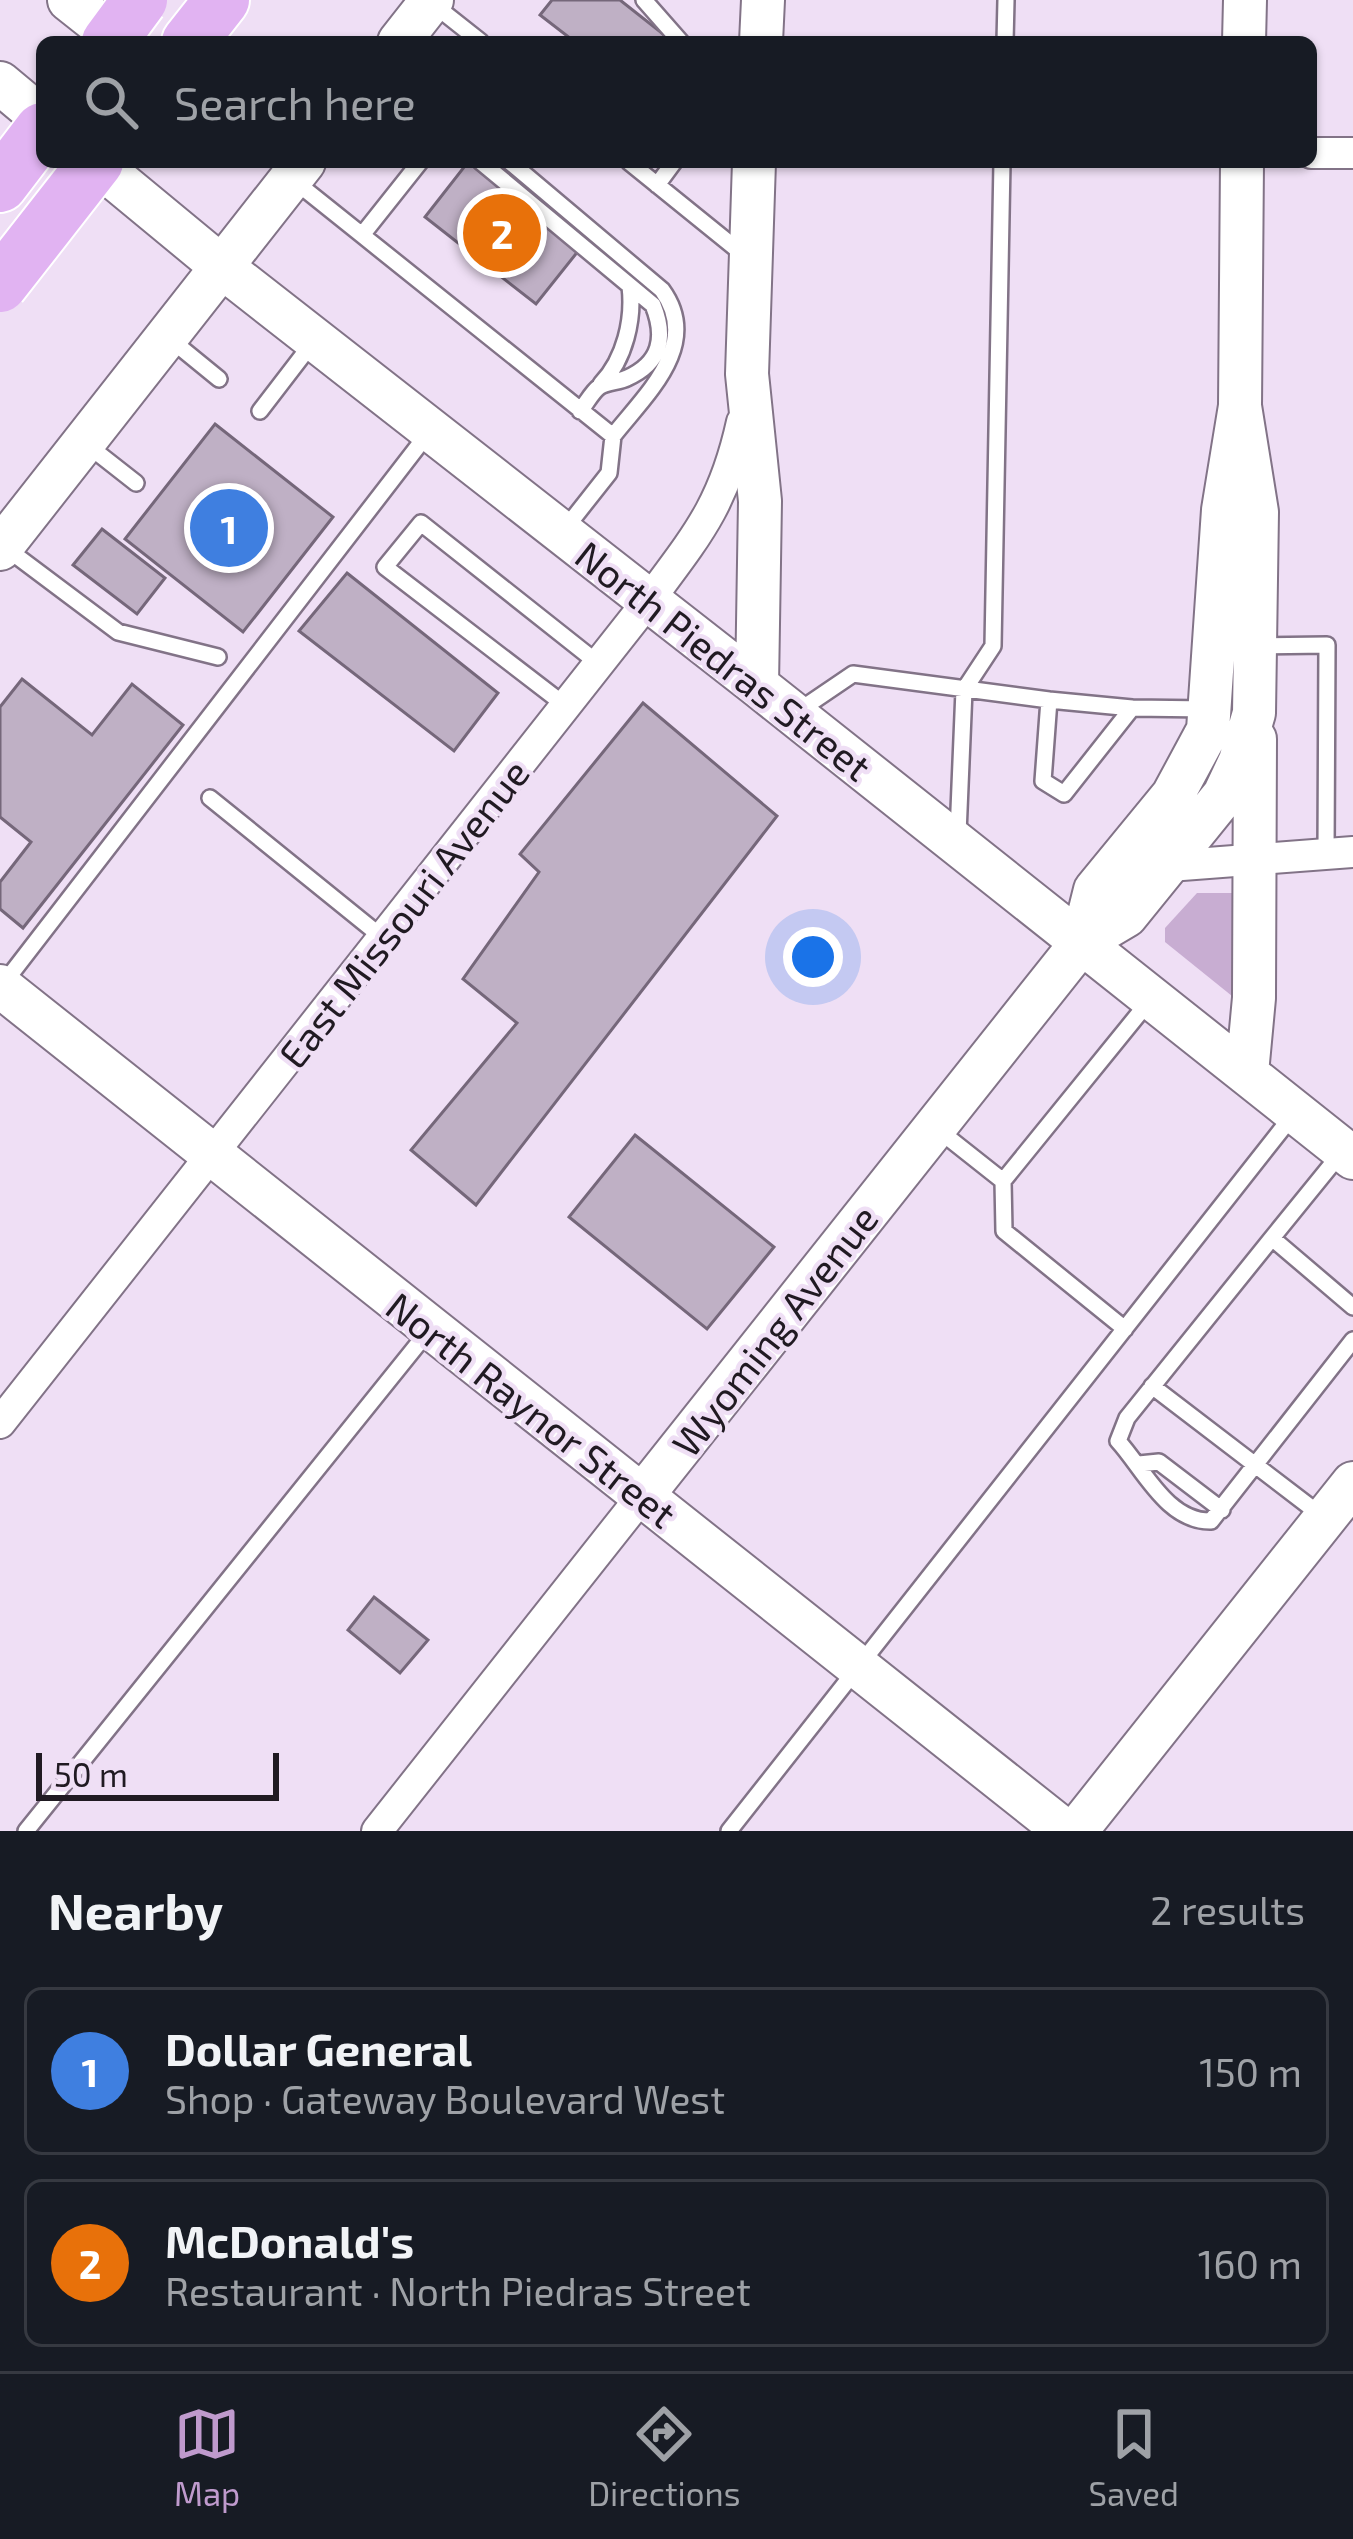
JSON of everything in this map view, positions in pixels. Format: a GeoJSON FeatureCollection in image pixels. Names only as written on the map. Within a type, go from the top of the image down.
{"type":"FeatureCollection","features":[{"type":"Feature","properties":{"kind":"highway"},"geometry":{"type":"LineString","coordinates":[[113,36],[140,0]]}},
{"type":"Feature","properties":{"kind":"highway"},"geometry":{"type":"LineString","coordinates":[[194,36],[222,0]]}},
{"type":"Feature","properties":{"kind":"highway"},"geometry":{"type":"LineString","coordinates":[[0,185],[36,138]]}},
{"type":"Feature","properties":{"kind":"highway"},"geometry":{"type":"LineString","coordinates":[[0,285],[91,168]]}},
{"type":"Feature","properties":{"kind":"main road"},"geometry":{"type":"LineString","coordinates":[[68,0],[114,36]]}},
{"type":"Feature","properties":{"kind":"main road"},"geometry":{"type":"LineString","coordinates":[[761,36],[764,0]]}},
{"type":"Feature","properties":{"kind":"main road"},"geometry":{"type":"LineString","coordinates":[[1244,36],[1245,0]]}},
{"type":"Feature","properties":{"kind":"main road"},"geometry":{"type":"LineString","coordinates":[[404,36],[432,1]]}},
{"type":"Feature","properties":{"kind":"main road"},"geometry":{"type":"LineString","coordinates":[[0,83],[36,113]]}},
{"type":"Feature","properties":{"kind":"main road","name":"North Piedras Street"},"geometry":{"type":"LineString","coordinates":[[103,168],[222,267],[1348,1155]]}},
{"type":"Feature","properties":{"kind":"main road","name":"East Missouri Avenue"},"geometry":{"type":"LineString","coordinates":[[754,168],[747,374],[760,500],[757,685]]}},
{"type":"Feature","properties":{"kind":"main road","name":"Wyoming Avenue"},"geometry":{"type":"LineString","coordinates":[[1082,942],[1094,890],[1193,764],[1234,646],[1257,512],[1240,406],[1242,168]]}},
{"type":"Feature","properties":{"kind":"main road"},"geometry":{"type":"LineString","coordinates":[[2,547],[297,170]]}},
{"type":"Feature","properties":{"kind":"main road","name":"Wyoming Avenue"},"geometry":{"type":"LineString","coordinates":[[642,1496],[1082,942],[1126,916],[1224,795],[1254,713],[1234,646]]}},
{"type":"Feature","properties":{"kind":"main road"},"geometry":{"type":"LineString","coordinates":[[1246,1073],[1254,998],[1254,713]]}},
{"type":"Feature","properties":{"kind":"main road","name":"North Raynor Street"},"geometry":{"type":"LineString","coordinates":[[0,987],[1065,1831]]}},
{"type":"Feature","properties":{"kind":"main road"},"geometry":{"type":"LineString","coordinates":[[1076,1831],[1353,1483]]}},
{"type":"Feature","properties":{"kind":"street"},"geometry":{"type":"LineString","coordinates":[[1317,153],[1353,154]]}},
{"type":"Feature","properties":{"kind":"street","name":"East Missouri Avenue"},"geometry":{"type":"LineString","coordinates":[[0,1423],[650,601],[708,521],[722,492],[742,422],[747,374]]}},
{"type":"Feature","properties":{"kind":"street"},"geometry":{"type":"LineString","coordinates":[[1169,866],[1340,852]]}},
{"type":"Feature","properties":{"kind":"street","name":"Wyoming Avenue"},"geometry":{"type":"LineString","coordinates":[[376,1831],[642,1496]]}},
{"type":"Feature","properties":{"kind":"lane"},"geometry":{"type":"LineString","coordinates":[[644,0],[676,36]]}},
{"type":"Feature","properties":{"kind":"lane"},"geometry":{"type":"LineString","coordinates":[[1005,36],[1006,0]]}},
{"type":"Feature","properties":{"kind":"lane"},"geometry":{"type":"LineString","coordinates":[[432,1],[474,36]]}},
{"type":"Feature","properties":{"kind":"lane"},"geometry":{"type":"LineString","coordinates":[[362,235],[415,168]]}},
{"type":"Feature","properties":{"kind":"lane"},"geometry":{"type":"LineString","coordinates":[[488,168],[653,305],[663,328],[659,351],[645,368],[599,386]]}},
{"type":"Feature","properties":{"kind":"lane"},"geometry":{"type":"LineString","coordinates":[[517,168],[662,290],[677,325],[673,359],[613,436],[609,473],[562,532]]}},
{"type":"Feature","properties":{"kind":"lane"},"geometry":{"type":"LineString","coordinates":[[636,168],[751,261]]}},
{"type":"Feature","properties":{"kind":"lane"},"geometry":{"type":"LineString","coordinates":[[657,185],[670,168]]}},
{"type":"Feature","properties":{"kind":"lane"},"geometry":{"type":"LineString","coordinates":[[958,845],[964,689],[993,646],[1003,168]]}},
{"type":"Feature","properties":{"kind":"lane"},"geometry":{"type":"LineString","coordinates":[[297,170],[362,235],[613,436]]}},
{"type":"Feature","properties":{"kind":"lane"},"geometry":{"type":"LineString","coordinates":[[580,411],[614,370],[633,312],[630,286]]}},
{"type":"Feature","properties":{"kind":"lane"},"geometry":{"type":"LineString","coordinates":[[166,336],[219,379]]}},
{"type":"Feature","properties":{"kind":"lane"},"geometry":{"type":"LineString","coordinates":[[260,411],[315,340]]}},
{"type":"Feature","properties":{"kind":"lane"},"geometry":{"type":"LineString","coordinates":[[0,987],[431,430]]}},
{"type":"Feature","properties":{"kind":"lane"},"geometry":{"type":"LineString","coordinates":[[83,441],[136,483]]}},
{"type":"Feature","properties":{"kind":"lane"},"geometry":{"type":"LineString","coordinates":[[566,706],[385,567],[421,523],[599,664]]}},
{"type":"Feature","properties":{"kind":"lane"},"geometry":{"type":"LineString","coordinates":[[2,547],[118,632],[218,657]]}},
{"type":"Feature","properties":{"kind":"lane"},"geometry":{"type":"LineString","coordinates":[[1234,646],[1327,645],[1340,852]]}},
{"type":"Feature","properties":{"kind":"lane"},"geometry":{"type":"LineString","coordinates":[[794,714],[853,674],[1049,700],[1212,709]]}},
{"type":"Feature","properties":{"kind":"lane"},"geometry":{"type":"LineString","coordinates":[[1049,700],[1043,781],[1064,794],[1132,708]]}},
{"type":"Feature","properties":{"kind":"lane"},"geometry":{"type":"LineString","coordinates":[[210,798],[382,938]]}},
{"type":"Feature","properties":{"kind":"lane"},"geometry":{"type":"LineString","coordinates":[[1125,1329],[1004,1231],[1004,1181],[1152,998]]}},
{"type":"Feature","properties":{"kind":"lane"},"geometry":{"type":"LineString","coordinates":[[729,1831],[1295,1112]]}},
{"type":"Feature","properties":{"kind":"lane"},"geometry":{"type":"LineString","coordinates":[[935,1127],[1004,1181]]}},
{"type":"Feature","properties":{"kind":"lane"},"geometry":{"type":"LineString","coordinates":[[1348,1155],[1272,1238],[1152,1386],[1127,1418],[1118,1441],[1139,1464],[1146,1483],[1196,1521],[1211,1521],[1353,1340]]}},
{"type":"Feature","properties":{"kind":"lane"},"geometry":{"type":"LineString","coordinates":[[1272,1238],[1353,1307]]}},
{"type":"Feature","properties":{"kind":"lane"},"geometry":{"type":"LineString","coordinates":[[26,1831],[430,1329]]}},
{"type":"Feature","properties":{"kind":"lane"},"geometry":{"type":"LineString","coordinates":[[1152,1386],[1324,1517]]}},
{"type":"Feature","properties":{"kind":"lane"},"geometry":{"type":"LineString","coordinates":[[1139,1464],[1159,1462],[1222,1510]]}},
{"type":"Feature","properties":{"kind":"shaded area"},"geometry":{"type":"Polygon","coordinates":[[[1197,893],[1242,893],[1239,991],[1232,996],[1165,942],[1165,928],[1197,893]]]}},
{"type":"Feature","properties":{"kind":"building"},"geometry":{"type":"Polygon","coordinates":[[[552,0],[620,0],[666,36],[567,36],[540,15],[552,0]]]}},
{"type":"Feature","properties":{"kind":"building"},"geometry":{"type":"Polygon","coordinates":[[[463,168],[476,168],[579,250],[536,304],[425,217],[463,168]]]}},
{"type":"Feature","properties":{"kind":"building"},"geometry":{"type":"Polygon","coordinates":[[[215,424],[333,517],[243,632],[125,539],[215,424]]]}},
{"type":"Feature","properties":{"kind":"building"},"geometry":{"type":"Polygon","coordinates":[[[102,529],[165,578],[137,614],[73,565],[102,529]]]}},
{"type":"Feature","properties":{"kind":"building"},"geometry":{"type":"Polygon","coordinates":[[[347,573],[498,693],[454,751],[299,631],[347,573]]]}},
{"type":"Feature","properties":{"kind":"building"},"geometry":{"type":"Polygon","coordinates":[[[22,679],[92,735],[132,684],[183,725],[23,928],[0,909],[0,882],[31,842],[0,817],[0,707],[22,679]]]}},
{"type":"Feature","properties":{"kind":"building"},"geometry":{"type":"Polygon","coordinates":[[[643,703],[777,816],[476,1205],[411,1150],[517,1023],[463,979],[539,872],[520,854],[643,703]]]}},
{"type":"Feature","properties":{"kind":"building"},"geometry":{"type":"Polygon","coordinates":[[[635,1135],[774,1247],[707,1329],[569,1217],[635,1135]]]}},
{"type":"Feature","properties":{"kind":"building"},"geometry":{"type":"Polygon","coordinates":[[[374,1597],[428,1640],[400,1673],[348,1630],[374,1597]]]}},
{"type":"Feature","properties":{"kind":"place","name":"McDonald's"},"geometry":{"type":"Point","coordinates":[502,233]}},
{"type":"Feature","properties":{"kind":"place","name":"Dollar General"},"geometry":{"type":"Point","coordinates":[229,528]}}]}
